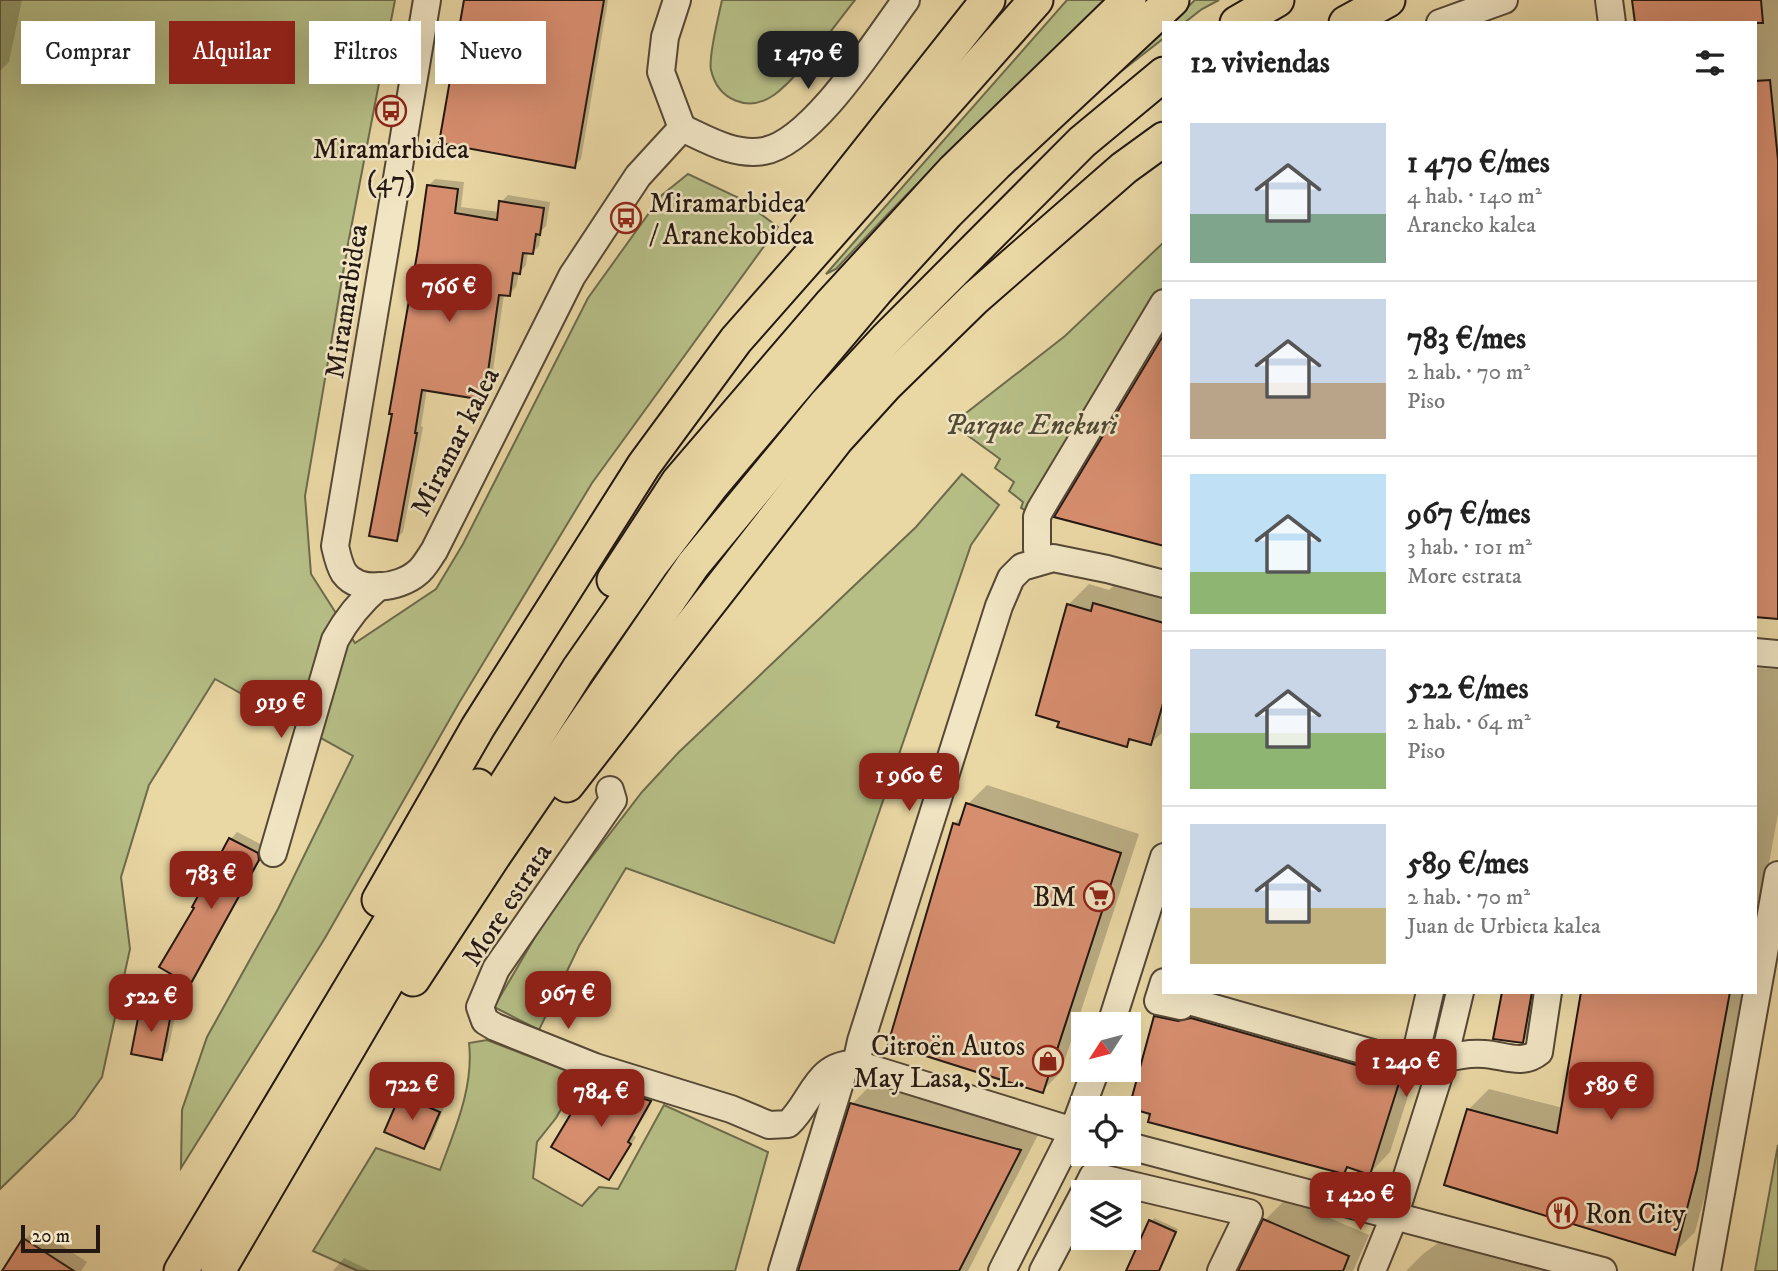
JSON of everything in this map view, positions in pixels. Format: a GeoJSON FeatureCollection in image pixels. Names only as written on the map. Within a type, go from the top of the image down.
{"type":"FeatureCollection","features":[{"type":"Feature","properties":{"kind":"main road"},"geometry":{"type":"LineString","coordinates":[[736,340],[752,306],[810,223],[988,0]]}},
{"type":"Feature","properties":{"kind":"main road"},"geometry":{"type":"LineString","coordinates":[[162,1271],[478,727],[644,465],[736,340],[1036,0]]}},
{"type":"Feature","properties":{"kind":"main road"},"geometry":{"type":"LineString","coordinates":[[181,1271],[392,919],[678,482],[916,209],[1129,0]]}},
{"type":"Feature","properties":{"kind":"main road"},"geometry":{"type":"LineString","coordinates":[[220,1271],[469,843],[571,681],[651,565],[720,475],[876,291],[947,213],[1172,0]]}},
{"type":"Feature","properties":{"kind":"main road"},"geometry":{"type":"LineString","coordinates":[[1240,21],[1277,0]]}},
{"type":"Feature","properties":{"kind":"main road"},"geometry":{"type":"LineString","coordinates":[[1350,21],[1388,0]]}},
{"type":"Feature","properties":{"kind":"main road"},"geometry":{"type":"LineString","coordinates":[[220,1271],[495,854],[693,565],[825,405],[886,339],[1082,142],[1162,76]]}},
{"type":"Feature","properties":{"kind":"main road"},"geometry":{"type":"LineString","coordinates":[[386,1019],[836,440],[886,385],[975,298],[1124,168],[1162,140]]}},
{"type":"Feature","properties":{"kind":"street","name":"Miramarbidea"},"geometry":{"type":"LineString","coordinates":[[335,640],[341,566],[335,546],[427,0]]}},
{"type":"Feature","properties":{"kind":"street"},"geometry":{"type":"LineString","coordinates":[[677,0],[665,37],[662,72],[682,128],[724,148],[764,151],[790,141],[822,111],[906,0]]}},
{"type":"Feature","properties":{"kind":"street"},"geometry":{"type":"LineString","coordinates":[[1446,21],[1504,0]]}},
{"type":"Feature","properties":{"kind":"street"},"geometry":{"type":"LineString","coordinates":[[1609,0],[1612,21]]}},
{"type":"Feature","properties":{"kind":"street","name":"Miramar kalea"},"geometry":{"type":"LineString","coordinates":[[379,586],[399,583],[418,573],[435,551],[572,276],[638,176],[682,128]]}},
{"type":"Feature","properties":{"kind":"street"},"geometry":{"type":"LineString","coordinates":[[1037,548],[1037,517],[1040,510],[1162,306]]}},
{"type":"Feature","properties":{"kind":"street"},"geometry":{"type":"LineString","coordinates":[[782,1271],[849,1070],[862,1041],[999,607],[1011,578],[1022,567],[1054,558],[1162,583]]}},
{"type":"Feature","properties":{"kind":"street"},"geometry":{"type":"LineString","coordinates":[[341,566],[345,575],[359,583],[379,586]]}},
{"type":"Feature","properties":{"kind":"street"},"geometry":{"type":"LineString","coordinates":[[273,853],[335,640],[347,618],[379,586]]}},
{"type":"Feature","properties":{"kind":"street"},"geometry":{"type":"LineString","coordinates":[[1757,652],[1778,654]]}},
{"type":"Feature","properties":{"kind":"street","name":"More estrata"},"geometry":{"type":"LineString","coordinates":[[610,790],[613,800],[496,969],[480,1007],[485,1021],[596,1067],[777,1126],[789,1124],[793,1120],[825,1074],[835,1066],[849,1070]]}},
{"type":"Feature","properties":{"kind":"street"},"geometry":{"type":"LineString","coordinates":[[1115,1012],[1162,864]]}},
{"type":"Feature","properties":{"kind":"street"},"geometry":{"type":"LineString","coordinates":[[1757,992],[1778,875]]}},
{"type":"Feature","properties":{"kind":"street"},"geometry":{"type":"LineString","coordinates":[[1162,988],[1158,1001],[1181,1006],[1182,999],[1376,1054],[1374,1059],[1412,1070],[1430,994]]}},
{"type":"Feature","properties":{"kind":"street"},"geometry":{"type":"LineString","coordinates":[[1373,1271],[1394,1217],[1444,1059],[1460,994]]}},
{"type":"Feature","properties":{"kind":"street"},"geometry":{"type":"LineString","coordinates":[[1444,1059],[1465,1053],[1521,1060],[1531,1058],[1539,1052],[1548,994]]}},
{"type":"Feature","properties":{"kind":"street"},"geometry":{"type":"LineString","coordinates":[[1707,1271],[1757,994]]}},
{"type":"Feature","properties":{"kind":"street"},"geometry":{"type":"LineString","coordinates":[[849,1070],[1071,1131]]}},
{"type":"Feature","properties":{"kind":"street"},"geometry":{"type":"LineString","coordinates":[[1002,1271],[1071,1146]]}},
{"type":"Feature","properties":{"kind":"street"},"geometry":{"type":"LineString","coordinates":[[1141,1149],[1603,1271]]}},
{"type":"Feature","properties":{"kind":"street"},"geometry":{"type":"LineString","coordinates":[[1091,1180],[1093,1176],[1110,1180]]}},
{"type":"Feature","properties":{"kind":"street"},"geometry":{"type":"LineString","coordinates":[[1141,1187],[1249,1213],[1222,1271]]}},
{"type":"Feature","properties":{"kind":"street"},"geometry":{"type":"LineString","coordinates":[[1043,1271],[1071,1218]]}},
{"type":"Feature","properties":{"kind":"green space"},"geometry":{"type":"Polygon","coordinates":[[[0,0],[395,0],[391,21],[309,21],[309,84],[379,84],[348,244],[305,496],[311,574],[355,643],[436,589],[463,544],[588,298],[662,195],[688,174],[739,198],[778,227],[592,483],[459,703],[325,938],[181,1168],[182,1110],[207,1037],[278,909],[353,756],[215,679],[149,785],[121,877],[130,949],[102,1077],[74,1117],[0,1189],[0,0]]]}},
{"type":"Feature","properties":{"kind":"green space"},"geometry":{"type":"Polygon","coordinates":[[[722,0],[855,0],[784,87],[764,100],[744,103],[727,96],[720,89],[711,70],[712,46],[722,0]]]}},
{"type":"Feature","properties":{"kind":"green space"},"geometry":{"type":"Polygon","coordinates":[[[1067,0],[1108,0],[969,132],[836,269],[826,274],[1067,0]]]}},
{"type":"Feature","properties":{"kind":"green space"},"geometry":{"type":"Polygon","coordinates":[[[1195,0],[1219,0],[1187,21],[1173,21],[1195,0]]]}},
{"type":"Feature","properties":{"kind":"green space"},"geometry":{"type":"Polygon","coordinates":[[[1162,31],[1162,40],[1101,87],[1162,31]]]}},
{"type":"Feature","properties":{"kind":"green space","name":"Parque Enekuri"},"geometry":{"type":"Polygon","coordinates":[[[1162,244],[1162,295],[1033,514],[1021,508],[1023,502],[1009,491],[1014,482],[995,468],[1000,459],[952,424],[1065,336],[1162,244]]]}},
{"type":"Feature","properties":{"kind":"green space"},"geometry":{"type":"Polygon","coordinates":[[[962,474],[999,505],[971,545],[834,943],[626,868],[579,946],[539,1030],[494,1007],[551,910],[642,792],[679,752],[916,527],[962,474]]]}},
{"type":"Feature","properties":{"kind":"green space"},"geometry":{"type":"Polygon","coordinates":[[[487,1040],[580,1076],[556,1118],[537,1142],[533,1178],[582,1206],[599,1187],[618,1189],[664,1105],[768,1152],[735,1271],[358,1271],[313,1251],[376,1148],[440,1170],[466,1092],[469,1043],[487,1040]]]}},
{"type":"Feature","properties":{"kind":"green space"},"geometry":{"type":"Polygon","coordinates":[[[1778,1145],[1778,1271],[1755,1271],[1778,1145]]]}},
{"type":"Feature","properties":{"kind":"building"},"geometry":{"type":"Polygon","coordinates":[[[464,0],[604,0],[575,168],[439,143],[449,84],[546,84],[546,21],[460,21],[464,0]]]}},
{"type":"Feature","properties":{"kind":"building"},"geometry":{"type":"Polygon","coordinates":[[[1632,0],[1761,0],[1763,23],[1757,21],[1635,21],[1632,0]]]}},
{"type":"Feature","properties":{"kind":"building"},"geometry":{"type":"Polygon","coordinates":[[[1770,80],[1778,160],[1778,619],[1757,617],[1757,81],[1770,80]]]}},
{"type":"Feature","properties":{"kind":"building"},"geometry":{"type":"Polygon","coordinates":[[[427,185],[458,189],[455,213],[497,220],[499,201],[544,208],[540,235],[536,234],[533,254],[523,253],[520,274],[513,273],[510,296],[499,295],[484,400],[422,390],[397,541],[369,536],[392,414],[389,414],[427,185]]]}},
{"type":"Feature","properties":{"kind":"building"},"geometry":{"type":"Polygon","coordinates":[[[1162,337],[1162,545],[1054,517],[1162,337]]]}},
{"type":"Feature","properties":{"kind":"building"},"geometry":{"type":"Polygon","coordinates":[[[1093,603],[1162,622],[1162,707],[1151,745],[1129,739],[1127,747],[1057,727],[1059,722],[1036,715],[1067,604],[1091,611],[1093,603]]]}},
{"type":"Feature","properties":{"kind":"building"},"geometry":{"type":"Polygon","coordinates":[[[966,803],[1121,853],[1043,1093],[888,1044],[953,823],[959,825],[966,803]]]}},
{"type":"Feature","properties":{"kind":"building"},"geometry":{"type":"Polygon","coordinates":[[[229,838],[258,853],[259,860],[190,985],[159,967],[194,908],[192,907],[229,838]]]}},
{"type":"Feature","properties":{"kind":"building"},"geometry":{"type":"Polygon","coordinates":[[[1502,994],[1532,994],[1523,1043],[1493,1039],[1502,994]]]}},
{"type":"Feature","properties":{"kind":"building"},"geometry":{"type":"Polygon","coordinates":[[[1581,994],[1730,994],[1697,1170],[1675,1255],[1444,1185],[1467,1109],[1557,1133],[1581,994]]]}},
{"type":"Feature","properties":{"kind":"building"},"geometry":{"type":"Polygon","coordinates":[[[140,1008],[171,1014],[162,1060],[131,1054],[140,1008]]]}},
{"type":"Feature","properties":{"kind":"building"},"geometry":{"type":"Polygon","coordinates":[[[1154,1016],[1178,1021],[1191,1018],[1360,1066],[1370,1074],[1399,1083],[1370,1175],[1347,1167],[1344,1174],[1148,1122],[1150,1114],[1141,1111],[1141,1096],[1132,1096],[1136,1082],[1141,1082],[1141,1064],[1154,1016]]]}},
{"type":"Feature","properties":{"kind":"building"},"geometry":{"type":"Polygon","coordinates":[[[590,1082],[651,1101],[628,1142],[631,1144],[609,1180],[551,1147],[590,1082]]]}},
{"type":"Feature","properties":{"kind":"building"},"geometry":{"type":"Polygon","coordinates":[[[400,1095],[440,1112],[424,1149],[384,1132],[400,1095]]]}},
{"type":"Feature","properties":{"kind":"building"},"geometry":{"type":"Polygon","coordinates":[[[850,1103],[1021,1150],[959,1271],[798,1271],[850,1103]]]}},
{"type":"Feature","properties":{"kind":"building"},"geometry":{"type":"Polygon","coordinates":[[[1263,1219],[1349,1256],[1343,1271],[1238,1271],[1263,1219]]]}},
{"type":"Feature","properties":{"kind":"building"},"geometry":{"type":"Polygon","coordinates":[[[1149,1220],[1176,1232],[1159,1271],[1126,1271],[1135,1250],[1141,1250],[1141,1238],[1149,1220]]]}},
{"type":"Feature","properties":{"kind":"building"},"geometry":{"type":"Polygon","coordinates":[[[23,1238],[74,1271],[2,1271],[23,1238]]]}},
{"type":"Feature","properties":{"kind":"place","name":"Miramarbidea (47)"},"geometry":{"type":"Point","coordinates":[391,111]}},
{"type":"Feature","properties":{"kind":"place","name":"Miramarbidea / Aranekobidea"},"geometry":{"type":"Point","coordinates":[626,218]}},
{"type":"Feature","properties":{"kind":"place","name":"BM"},"geometry":{"type":"Point","coordinates":[1099,896]}},
{"type":"Feature","properties":{"kind":"place","name":"Citroën Autos May Lasa, S.L."},"geometry":{"type":"Point","coordinates":[1048,1061]}},
{"type":"Feature","properties":{"kind":"place","name":"Ron City"},"geometry":{"type":"Point","coordinates":[1562,1213]}}]}
